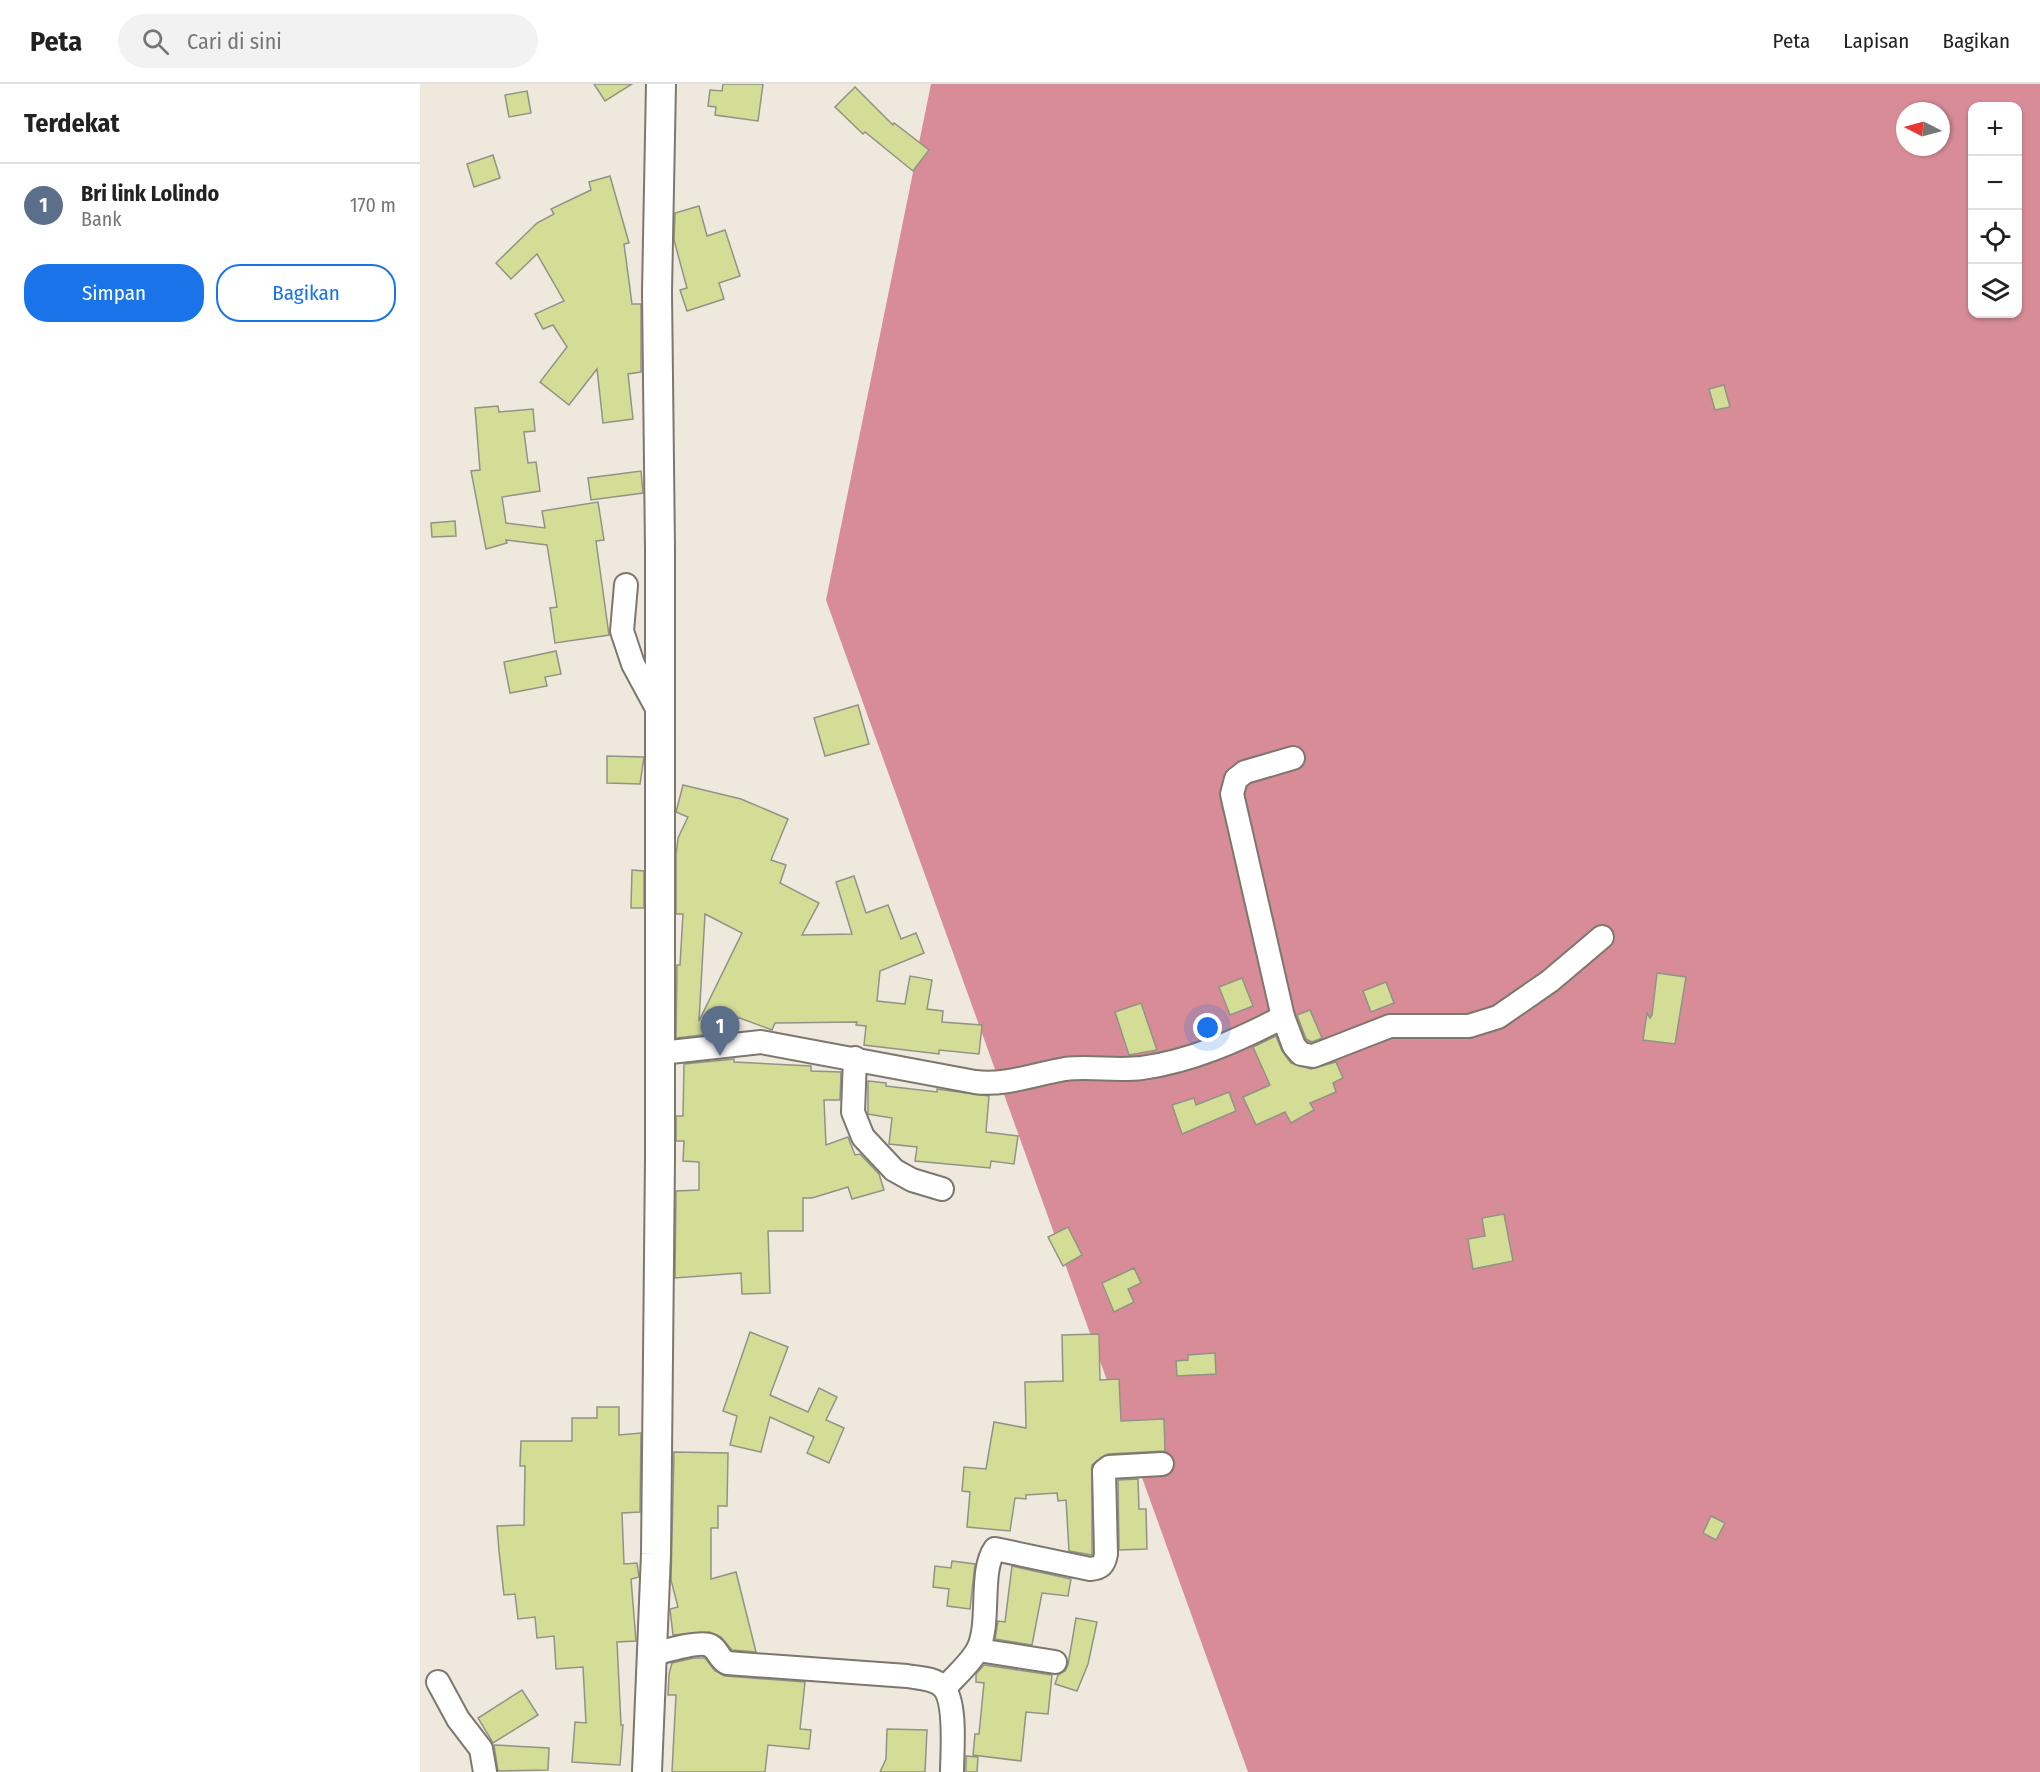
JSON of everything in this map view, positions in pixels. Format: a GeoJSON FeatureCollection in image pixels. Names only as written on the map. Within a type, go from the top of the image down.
{"type":"FeatureCollection","features":[{"type":"Feature","properties":{"kind":"street"},"geometry":{"type":"LineString","coordinates":[[647,1772],[654,1654],[661,1053],[657,292],[661,84]]}},
{"type":"Feature","properties":{"kind":"street"},"geometry":{"type":"LineString","coordinates":[[626,585],[622,631],[633,664],[660,715]]}},
{"type":"Feature","properties":{"kind":"street"},"geometry":{"type":"LineString","coordinates":[[1293,758],[1245,772],[1236,779],[1232,794],[1283,1017],[1294,1047],[1301,1054],[1313,1056],[1390,1026],[1478,1024],[1513,1008],[1602,937]]}},
{"type":"Feature","properties":{"kind":"street"},"geometry":{"type":"LineString","coordinates":[[661,1053],[761,1042],[975,1082],[998,1083],[1066,1069],[1142,1068],[1170,1062],[1211,1049],[1283,1017]]}},
{"type":"Feature","properties":{"kind":"street"},"geometry":{"type":"LineString","coordinates":[[855,1058],[853,1112],[863,1137],[894,1170],[912,1180],[942,1189]]}},
{"type":"Feature","properties":{"kind":"street"},"geometry":{"type":"LineString","coordinates":[[945,1688],[978,1650],[983,1634],[987,1585],[995,1549],[1090,1569],[1099,1568],[1104,1563],[1106,1554],[1104,1471],[1109,1467],[1162,1464]]}},
{"type":"Feature","properties":{"kind":"street"},"geometry":{"type":"LineString","coordinates":[[654,1654],[703,1644],[714,1649],[721,1660],[727,1663],[908,1676],[935,1681],[945,1688],[953,1727],[952,1772]]}},
{"type":"Feature","properties":{"kind":"street"},"geometry":{"type":"LineString","coordinates":[[978,1650],[1054,1662]]}},
{"type":"Feature","properties":{"kind":"street"},"geometry":{"type":"LineString","coordinates":[[438,1682],[458,1719],[481,1749],[485,1772]]}},
{"type":"Feature","properties":{"kind":"shaded area"},"geometry":{"type":"Polygon","coordinates":[[[931,84],[2040,84],[2040,1772],[1248,1772],[826,600],[931,84]]]}},
{"type":"Feature","properties":{"kind":"building"},"geometry":{"type":"Polygon","coordinates":[[[594,84],[632,84],[605,101],[594,84]]]}},
{"type":"Feature","properties":{"kind":"building"},"geometry":{"type":"Polygon","coordinates":[[[723,84],[763,84],[758,121],[715,115],[716,107],[708,106],[710,90],[722,91],[723,84]]]}},
{"type":"Feature","properties":{"kind":"building"},"geometry":{"type":"Polygon","coordinates":[[[855,87],[893,125],[894,123],[929,150],[913,171],[865,132],[863,134],[835,107],[855,87]]]}},
{"type":"Feature","properties":{"kind":"building"},"geometry":{"type":"Polygon","coordinates":[[[527,91],[531,113],[509,117],[505,95],[527,91]]]}},
{"type":"Feature","properties":{"kind":"building"},"geometry":{"type":"Polygon","coordinates":[[[493,155],[500,178],[474,187],[467,164],[493,155]]]}},
{"type":"Feature","properties":{"kind":"building"},"geometry":{"type":"Polygon","coordinates":[[[610,176],[629,243],[624,244],[632,304],[641,304],[641,372],[628,374],[633,419],[603,423],[597,369],[569,405],[540,382],[567,347],[553,325],[543,329],[535,314],[564,301],[537,254],[511,279],[496,263],[537,223],[554,214],[551,209],[591,190],[589,182],[610,176]]]}},
{"type":"Feature","properties":{"kind":"building"},"geometry":{"type":"Polygon","coordinates":[[[699,206],[707,236],[725,230],[740,276],[719,283],[724,299],[687,311],[680,290],[687,288],[674,240],[675,213],[699,206]]]}},
{"type":"Feature","properties":{"kind":"building"},"geometry":{"type":"Polygon","coordinates":[[[1724,385],[1730,407],[1715,410],[1709,389],[1724,385]]]}},
{"type":"Feature","properties":{"kind":"building"},"geometry":{"type":"Polygon","coordinates":[[[498,406],[499,412],[533,409],[535,431],[524,432],[528,463],[536,462],[540,491],[502,497],[506,523],[545,528],[542,511],[598,502],[604,540],[596,541],[609,635],[555,643],[550,608],[557,607],[547,545],[506,540],[507,543],[486,549],[471,471],[480,470],[475,408],[498,406]]]}},
{"type":"Feature","properties":{"kind":"building"},"geometry":{"type":"Polygon","coordinates":[[[641,471],[643,493],[591,500],[588,478],[641,471]]]}},
{"type":"Feature","properties":{"kind":"building"},"geometry":{"type":"Polygon","coordinates":[[[455,521],[456,536],[432,537],[431,523],[455,521]]]}},
{"type":"Feature","properties":{"kind":"building"},"geometry":{"type":"Polygon","coordinates":[[[556,651],[561,674],[545,677],[547,686],[510,693],[504,662],[556,651]]]}},
{"type":"Feature","properties":{"kind":"building"},"geometry":{"type":"Polygon","coordinates":[[[858,705],[869,744],[825,756],[814,718],[858,705]]]}},
{"type":"Feature","properties":{"kind":"building"},"geometry":{"type":"Polygon","coordinates":[[[607,756],[644,757],[640,784],[607,783],[607,756]]]}},
{"type":"Feature","properties":{"kind":"building"},"geometry":{"type":"Polygon","coordinates":[[[683,785],[741,799],[788,819],[771,860],[786,865],[780,883],[819,903],[802,935],[852,934],[836,882],[854,876],[866,913],[888,905],[901,939],[916,933],[924,953],[880,971],[877,1001],[905,1004],[910,976],[932,980],[927,1009],[943,1011],[942,1022],[982,1025],[979,1054],[939,1050],[939,1054],[864,1045],[866,1026],[856,1025],[857,1022],[775,1023],[772,1030],[737,1017],[736,1031],[676,1038],[677,965],[680,965],[683,914],[676,914],[676,855],[678,838],[688,817],[676,812],[683,785]],[[705,914],[699,1021],[742,933],[705,914]]]}},
{"type":"Feature","properties":{"kind":"building"},"geometry":{"type":"Polygon","coordinates":[[[632,870],[644,871],[644,908],[631,908],[632,870]]]}},
{"type":"Feature","properties":{"kind":"building"},"geometry":{"type":"Polygon","coordinates":[[[1657,973],[1686,977],[1675,1044],[1643,1040],[1647,1013],[1650,1018],[1652,1015],[1657,973]]]}},
{"type":"Feature","properties":{"kind":"building"},"geometry":{"type":"Polygon","coordinates":[[[1242,978],[1253,1006],[1230,1015],[1219,987],[1242,978]]]}},
{"type":"Feature","properties":{"kind":"building"},"geometry":{"type":"Polygon","coordinates":[[[1386,982],[1394,1003],[1371,1012],[1363,991],[1386,982]]]}},
{"type":"Feature","properties":{"kind":"building"},"geometry":{"type":"Polygon","coordinates":[[[1141,1003],[1157,1050],[1129,1055],[1115,1012],[1141,1003]]]}},
{"type":"Feature","properties":{"kind":"building"},"geometry":{"type":"Polygon","coordinates":[[[1310,1010],[1322,1038],[1312,1042],[1306,1039],[1297,1015],[1310,1010]]]}},
{"type":"Feature","properties":{"kind":"building"},"geometry":{"type":"Polygon","coordinates":[[[1276,1036],[1282,1051],[1291,1063],[1311,1069],[1336,1062],[1343,1078],[1333,1083],[1336,1092],[1310,1103],[1314,1110],[1291,1123],[1285,1112],[1256,1125],[1243,1097],[1270,1085],[1253,1047],[1276,1036]]]}},
{"type":"Feature","properties":{"kind":"building"},"geometry":{"type":"Polygon","coordinates":[[[734,1059],[734,1062],[811,1066],[811,1071],[841,1072],[840,1100],[824,1100],[826,1145],[848,1137],[855,1155],[860,1154],[879,1174],[884,1190],[852,1199],[848,1187],[812,1198],[803,1198],[803,1231],[768,1231],[770,1293],[742,1294],[741,1273],[675,1278],[676,1191],[699,1190],[699,1162],[683,1161],[684,1141],[676,1141],[676,1116],[683,1116],[684,1064],[734,1059]]]}},
{"type":"Feature","properties":{"kind":"building"},"geometry":{"type":"Polygon","coordinates":[[[868,1081],[886,1083],[886,1086],[937,1092],[937,1089],[989,1096],[986,1132],[1018,1136],[1014,1164],[991,1161],[990,1168],[915,1161],[917,1147],[889,1144],[892,1118],[868,1114],[868,1081]]]}},
{"type":"Feature","properties":{"kind":"building"},"geometry":{"type":"Polygon","coordinates":[[[1229,1092],[1236,1111],[1182,1134],[1172,1105],[1194,1098],[1196,1105],[1229,1092]]]}},
{"type":"Feature","properties":{"kind":"building"},"geometry":{"type":"Polygon","coordinates":[[[1504,1214],[1513,1261],[1473,1269],[1468,1239],[1485,1236],[1482,1218],[1504,1214]]]}},
{"type":"Feature","properties":{"kind":"building"},"geometry":{"type":"Polygon","coordinates":[[[1068,1227],[1082,1255],[1063,1266],[1048,1237],[1068,1227]]]}},
{"type":"Feature","properties":{"kind":"building"},"geometry":{"type":"Polygon","coordinates":[[[1134,1268],[1141,1283],[1128,1289],[1134,1302],[1114,1312],[1102,1283],[1134,1268]]]}},
{"type":"Feature","properties":{"kind":"building"},"geometry":{"type":"Polygon","coordinates":[[[750,1332],[788,1347],[770,1395],[808,1412],[819,1388],[837,1397],[826,1420],[844,1428],[829,1463],[807,1453],[814,1437],[770,1417],[761,1452],[730,1445],[737,1416],[723,1411],[750,1332]]]}},
{"type":"Feature","properties":{"kind":"building"},"geometry":{"type":"Polygon","coordinates":[[[1099,1334],[1100,1380],[1119,1379],[1121,1421],[1164,1419],[1165,1451],[1108,1454],[1092,1465],[1092,1555],[1069,1551],[1066,1500],[1058,1501],[1057,1493],[1026,1495],[1026,1499],[1015,1498],[1010,1531],[967,1527],[970,1492],[962,1491],[964,1467],[986,1469],[994,1422],[1026,1428],[1025,1382],[1063,1381],[1062,1335],[1099,1334]]]}},
{"type":"Feature","properties":{"kind":"building"},"geometry":{"type":"Polygon","coordinates":[[[1215,1353],[1216,1374],[1177,1376],[1176,1361],[1188,1360],[1188,1355],[1215,1353]]]}},
{"type":"Feature","properties":{"kind":"building"},"geometry":{"type":"Polygon","coordinates":[[[597,1407],[619,1407],[619,1435],[641,1433],[640,1512],[622,1513],[624,1564],[637,1563],[639,1577],[631,1579],[636,1641],[617,1642],[621,1725],[623,1725],[620,1765],[572,1762],[575,1722],[586,1723],[583,1667],[556,1669],[554,1636],[537,1638],[535,1617],[518,1619],[515,1594],[504,1595],[497,1526],[524,1525],[525,1466],[520,1466],[521,1441],[572,1441],[572,1418],[597,1418],[597,1407]]]}},
{"type":"Feature","properties":{"kind":"building"},"geometry":{"type":"Polygon","coordinates":[[[674,1452],[728,1453],[727,1506],[718,1506],[718,1528],[711,1528],[711,1579],[736,1572],[756,1652],[732,1650],[721,1637],[710,1632],[673,1635],[670,1609],[678,1607],[671,1580],[674,1452]]]}},
{"type":"Feature","properties":{"kind":"building"},"geometry":{"type":"Polygon","coordinates":[[[1138,1479],[1139,1509],[1146,1509],[1147,1549],[1119,1550],[1118,1480],[1138,1479]]]}},
{"type":"Feature","properties":{"kind":"building"},"geometry":{"type":"Polygon","coordinates":[[[1711,1516],[1725,1523],[1716,1540],[1703,1533],[1711,1516]]]}},
{"type":"Feature","properties":{"kind":"building"},"geometry":{"type":"Polygon","coordinates":[[[952,1561],[975,1564],[970,1609],[947,1606],[949,1589],[933,1587],[935,1566],[951,1568],[952,1561]]]}},
{"type":"Feature","properties":{"kind":"building"},"geometry":{"type":"Polygon","coordinates":[[[1012,1566],[1071,1579],[1068,1596],[1042,1593],[1032,1645],[995,1639],[998,1621],[1005,1622],[1012,1566]]]}},
{"type":"Feature","properties":{"kind":"building"},"geometry":{"type":"Polygon","coordinates":[[[1076,1618],[1097,1622],[1088,1664],[1077,1691],[1055,1684],[1058,1675],[1065,1671],[1068,1665],[1076,1618]]]}},
{"type":"Feature","properties":{"kind":"building"},"geometry":{"type":"Polygon","coordinates":[[[705,1658],[715,1671],[725,1676],[805,1682],[800,1729],[811,1730],[809,1749],[768,1745],[765,1772],[672,1772],[676,1695],[668,1695],[669,1674],[672,1663],[705,1658]]]}},
{"type":"Feature","properties":{"kind":"building"},"geometry":{"type":"Polygon","coordinates":[[[984,1665],[1052,1675],[1048,1714],[1026,1712],[1021,1761],[973,1755],[975,1734],[979,1734],[984,1683],[976,1682],[976,1674],[984,1665]]]}},
{"type":"Feature","properties":{"kind":"building"},"geometry":{"type":"Polygon","coordinates":[[[522,1690],[538,1715],[493,1743],[478,1718],[522,1690]]]}},
{"type":"Feature","properties":{"kind":"building"},"geometry":{"type":"Polygon","coordinates":[[[887,1729],[927,1730],[925,1772],[880,1772],[886,1759],[887,1729]]]}},
{"type":"Feature","properties":{"kind":"building"},"geometry":{"type":"Polygon","coordinates":[[[494,1745],[549,1748],[548,1770],[498,1771],[494,1745]]]}},
{"type":"Feature","properties":{"kind":"building"},"geometry":{"type":"Polygon","coordinates":[[[966,1756],[978,1757],[977,1772],[966,1772],[966,1756]]]}},
{"type":"Feature","properties":{"kind":"place","name":"Bri link Lolindo"},"geometry":{"type":"Point","coordinates":[720,1056]}}]}
